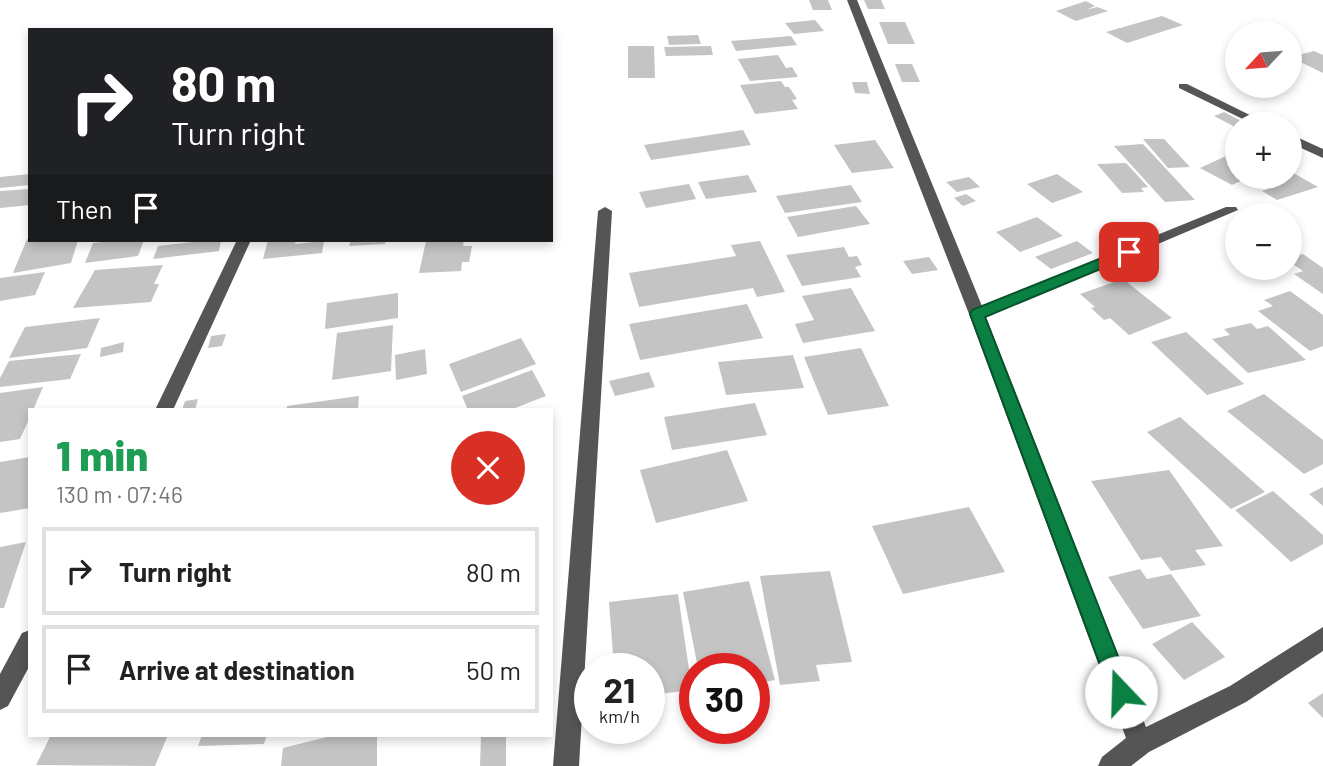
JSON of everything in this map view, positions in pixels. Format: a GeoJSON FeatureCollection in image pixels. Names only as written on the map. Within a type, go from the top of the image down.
{"type":"FeatureCollection","features":[{"type":"Feature","properties":{"kind":"street"},"geometry":{"type":"LineString","coordinates":[[852,0],[977,314],[1140,743]]}},
{"type":"Feature","properties":{"kind":"street"},"geometry":{"type":"LineString","coordinates":[[1183,86],[1237,112]]}},
{"type":"Feature","properties":{"kind":"street"},"geometry":{"type":"LineString","coordinates":[[1302,144],[1323,154]]}},
{"type":"Feature","properties":{"kind":"street"},"geometry":{"type":"LineString","coordinates":[[566,766],[605,211]]}},
{"type":"Feature","properties":{"kind":"street"},"geometry":{"type":"LineString","coordinates":[[977,314],[1225,212]]}},
{"type":"Feature","properties":{"kind":"street"},"geometry":{"type":"LineString","coordinates":[[165,408],[243,242]]}},
{"type":"Feature","properties":{"kind":"street"},"geometry":{"type":"LineString","coordinates":[[1111,766],[1140,743],[1238,694],[1323,638]]}},
{"type":"Feature","properties":{"kind":"street"},"geometry":{"type":"LineString","coordinates":[[0,698],[28,646]]}},
{"type":"Feature","properties":{"kind":"building"},"geometry":{"type":"Polygon","coordinates":[[[809,0],[828,0],[832,10],[813,10],[809,0]]]}},
{"type":"Feature","properties":{"kind":"building"},"geometry":{"type":"Polygon","coordinates":[[[864,0],[881,0],[885,9],[868,9],[864,0]]]}},
{"type":"Feature","properties":{"kind":"building"},"geometry":{"type":"Polygon","coordinates":[[[1086,1],[1095,6],[1086,10],[1097,7],[1108,11],[1076,21],[1056,11],[1086,1]]]}},
{"type":"Feature","properties":{"kind":"building"},"geometry":{"type":"Polygon","coordinates":[[[1162,16],[1183,25],[1127,43],[1106,32],[1162,16]]]}},
{"type":"Feature","properties":{"kind":"building"},"geometry":{"type":"Polygon","coordinates":[[[815,20],[824,31],[794,34],[785,23],[815,20]]]}},
{"type":"Feature","properties":{"kind":"building"},"geometry":{"type":"Polygon","coordinates":[[[879,22],[905,22],[915,44],[888,44],[879,22]]]}},
{"type":"Feature","properties":{"kind":"building"},"geometry":{"type":"Polygon","coordinates":[[[698,35],[701,44],[669,45],[667,36],[698,35]]]}},
{"type":"Feature","properties":{"kind":"building"},"geometry":{"type":"Polygon","coordinates":[[[791,36],[797,45],[736,51],[731,41],[791,36]]]}},
{"type":"Feature","properties":{"kind":"building"},"geometry":{"type":"Polygon","coordinates":[[[628,46],[654,46],[655,78],[628,78],[628,46]]]}},
{"type":"Feature","properties":{"kind":"building"},"geometry":{"type":"Polygon","coordinates":[[[711,46],[713,55],[666,56],[664,47],[711,46]]]}},
{"type":"Feature","properties":{"kind":"building"},"geometry":{"type":"Polygon","coordinates":[[[1314,51],[1323,55],[1323,73],[1302,63],[1302,54],[1314,51]]]}},
{"type":"Feature","properties":{"kind":"building"},"geometry":{"type":"Polygon","coordinates":[[[778,55],[786,68],[792,67],[798,77],[750,81],[738,59],[778,55]]]}},
{"type":"Feature","properties":{"kind":"building"},"geometry":{"type":"Polygon","coordinates":[[[895,64],[912,64],[920,82],[902,82],[895,64]]]}},
{"type":"Feature","properties":{"kind":"building"},"geometry":{"type":"Polygon","coordinates":[[[781,81],[797,99],[792,100],[798,109],[755,114],[740,85],[781,81]]]}},
{"type":"Feature","properties":{"kind":"building"},"geometry":{"type":"Polygon","coordinates":[[[852,82],[867,82],[870,94],[855,93],[852,82]]]}},
{"type":"Feature","properties":{"kind":"building"},"geometry":{"type":"Polygon","coordinates":[[[1225,113],[1225,122],[1214,116],[1225,113]]]}},
{"type":"Feature","properties":{"kind":"building"},"geometry":{"type":"Polygon","coordinates":[[[743,130],[751,145],[651,160],[644,145],[743,130]]]}},
{"type":"Feature","properties":{"kind":"building"},"geometry":{"type":"Polygon","coordinates":[[[1143,139],[1164,139],[1190,167],[1168,168],[1143,139]]]}},
{"type":"Feature","properties":{"kind":"building"},"geometry":{"type":"Polygon","coordinates":[[[875,140],[894,168],[852,173],[834,145],[875,140]]]}},
{"type":"Feature","properties":{"kind":"building"},"geometry":{"type":"Polygon","coordinates":[[[1143,144],[1195,200],[1165,202],[1114,146],[1143,144]]]}},
{"type":"Feature","properties":{"kind":"building"},"geometry":{"type":"Polygon","coordinates":[[[1225,156],[1225,181],[1200,168],[1225,156]]]}},
{"type":"Feature","properties":{"kind":"building"},"geometry":{"type":"Polygon","coordinates":[[[1126,163],[1148,187],[1141,188],[1144,192],[1122,193],[1097,164],[1126,163]]]}},
{"type":"Feature","properties":{"kind":"building"},"geometry":{"type":"Polygon","coordinates":[[[28,174],[28,185],[0,188],[0,177],[28,174]]]}},
{"type":"Feature","properties":{"kind":"building"},"geometry":{"type":"Polygon","coordinates":[[[1057,174],[1083,192],[1052,203],[1027,184],[1057,174]]]}},
{"type":"Feature","properties":{"kind":"building"},"geometry":{"type":"Polygon","coordinates":[[[748,175],[757,192],[706,199],[698,182],[748,175]]]}},
{"type":"Feature","properties":{"kind":"building"},"geometry":{"type":"Polygon","coordinates":[[[969,177],[980,187],[957,192],[946,182],[969,177]]]}},
{"type":"Feature","properties":{"kind":"building"},"geometry":{"type":"Polygon","coordinates":[[[1302,178],[1318,187],[1277,200],[1262,191],[1302,189],[1302,178]]]}},
{"type":"Feature","properties":{"kind":"building"},"geometry":{"type":"Polygon","coordinates":[[[689,184],[696,199],[646,208],[639,192],[689,184]]]}},
{"type":"Feature","properties":{"kind":"building"},"geometry":{"type":"Polygon","coordinates":[[[851,185],[862,202],[785,213],[776,196],[851,185]]]}},
{"type":"Feature","properties":{"kind":"building"},"geometry":{"type":"Polygon","coordinates":[[[28,189],[28,205],[0,208],[0,191],[28,189]]]}},
{"type":"Feature","properties":{"kind":"building"},"geometry":{"type":"Polygon","coordinates":[[[966,194],[976,201],[963,206],[954,198],[966,194]]]}},
{"type":"Feature","properties":{"kind":"building"},"geometry":{"type":"Polygon","coordinates":[[[856,206],[870,224],[798,237],[787,217],[856,206]]]}},
{"type":"Feature","properties":{"kind":"building"},"geometry":{"type":"Polygon","coordinates":[[[1037,217],[1063,236],[1020,252],[996,232],[1037,217]]]}},
{"type":"Feature","properties":{"kind":"building"},"geometry":{"type":"Polygon","coordinates":[[[27,239],[28,242],[77,242],[71,263],[13,273],[27,239]]]}},
{"type":"Feature","properties":{"kind":"building"},"geometry":{"type":"Polygon","coordinates":[[[760,241],[785,292],[757,297],[753,288],[639,307],[629,273],[736,256],[731,245],[760,241]]]}},
{"type":"Feature","properties":{"kind":"building"},"geometry":{"type":"Polygon","coordinates":[[[1077,241],[1093,253],[1051,269],[1035,257],[1077,241]]]}},
{"type":"Feature","properties":{"kind":"building"},"geometry":{"type":"Polygon","coordinates":[[[143,242],[138,256],[85,263],[93,243],[143,242]]]}},
{"type":"Feature","properties":{"kind":"building"},"geometry":{"type":"Polygon","coordinates":[[[221,242],[219,251],[153,259],[158,246],[221,242]]]}},
{"type":"Feature","properties":{"kind":"building"},"geometry":{"type":"Polygon","coordinates":[[[267,242],[324,242],[322,253],[263,259],[267,242]]]}},
{"type":"Feature","properties":{"kind":"building"},"geometry":{"type":"Polygon","coordinates":[[[350,242],[386,242],[385,244],[349,246],[350,242]]]}},
{"type":"Feature","properties":{"kind":"building"},"geometry":{"type":"Polygon","coordinates":[[[426,242],[464,242],[463,246],[472,246],[469,262],[462,262],[461,271],[419,273],[426,242]]]}},
{"type":"Feature","properties":{"kind":"building"},"geometry":{"type":"Polygon","coordinates":[[[844,247],[849,257],[857,256],[862,265],[855,267],[861,277],[802,286],[786,255],[844,247]]]}},
{"type":"Feature","properties":{"kind":"building"},"geometry":{"type":"Polygon","coordinates":[[[1302,254],[1323,268],[1323,294],[1302,280],[1302,254]]]}},
{"type":"Feature","properties":{"kind":"building"},"geometry":{"type":"Polygon","coordinates":[[[929,257],[938,270],[912,274],[903,261],[929,257]]]}},
{"type":"Feature","properties":{"kind":"building"},"geometry":{"type":"Polygon","coordinates":[[[163,265],[154,284],[159,284],[151,302],[73,308],[95,270],[163,265]]]}},
{"type":"Feature","properties":{"kind":"building"},"geometry":{"type":"Polygon","coordinates":[[[45,272],[35,295],[0,301],[0,278],[45,272]]]}},
{"type":"Feature","properties":{"kind":"building"},"geometry":{"type":"Polygon","coordinates":[[[1123,279],[1172,318],[1129,335],[1110,318],[1104,320],[1091,308],[1095,307],[1080,294],[1123,279]]]}},
{"type":"Feature","properties":{"kind":"building"},"geometry":{"type":"Polygon","coordinates":[[[851,288],[875,331],[803,343],[795,324],[814,320],[802,296],[851,288]]]}},
{"type":"Feature","properties":{"kind":"building"},"geometry":{"type":"Polygon","coordinates":[[[1290,291],[1323,315],[1323,346],[1310,351],[1258,311],[1273,306],[1264,300],[1290,291]]]}},
{"type":"Feature","properties":{"kind":"building"},"geometry":{"type":"Polygon","coordinates":[[[398,293],[398,318],[325,329],[327,303],[398,293]]]}},
{"type":"Feature","properties":{"kind":"building"},"geometry":{"type":"Polygon","coordinates":[[[747,304],[763,338],[640,360],[629,324],[747,304]]]}},
{"type":"Feature","properties":{"kind":"building"},"geometry":{"type":"Polygon","coordinates":[[[100,318],[87,348],[9,358],[25,327],[100,318]]]}},
{"type":"Feature","properties":{"kind":"building"},"geometry":{"type":"Polygon","coordinates":[[[1251,323],[1257,329],[1268,326],[1306,360],[1248,373],[1212,339],[1230,335],[1224,329],[1251,323]]]}},
{"type":"Feature","properties":{"kind":"building"},"geometry":{"type":"Polygon","coordinates":[[[393,325],[391,371],[332,380],[337,333],[393,325]]]}},
{"type":"Feature","properties":{"kind":"building"},"geometry":{"type":"Polygon","coordinates":[[[1186,332],[1244,384],[1207,395],[1151,342],[1186,332]]]}},
{"type":"Feature","properties":{"kind":"building"},"geometry":{"type":"Polygon","coordinates":[[[226,334],[222,346],[208,348],[211,336],[226,334]]]}},
{"type":"Feature","properties":{"kind":"building"},"geometry":{"type":"Polygon","coordinates":[[[521,338],[536,364],[461,392],[449,364],[521,338]]]}},
{"type":"Feature","properties":{"kind":"building"},"geometry":{"type":"Polygon","coordinates":[[[124,342],[123,352],[100,357],[101,348],[124,342]]]}},
{"type":"Feature","properties":{"kind":"building"},"geometry":{"type":"Polygon","coordinates":[[[861,348],[889,406],[828,415],[804,357],[861,348]]]}},
{"type":"Feature","properties":{"kind":"building"},"geometry":{"type":"Polygon","coordinates":[[[425,349],[427,374],[396,380],[395,355],[425,349]]]}},
{"type":"Feature","properties":{"kind":"building"},"geometry":{"type":"Polygon","coordinates":[[[81,354],[70,379],[0,387],[0,378],[9,361],[81,354]]]}},
{"type":"Feature","properties":{"kind":"building"},"geometry":{"type":"Polygon","coordinates":[[[793,355],[804,388],[726,395],[718,362],[793,355]]]}},
{"type":"Feature","properties":{"kind":"building"},"geometry":{"type":"Polygon","coordinates":[[[532,370],[546,396],[515,408],[467,408],[462,396],[532,370]]]}},
{"type":"Feature","properties":{"kind":"building"},"geometry":{"type":"Polygon","coordinates":[[[649,372],[655,387],[615,396],[609,381],[649,372]]]}},
{"type":"Feature","properties":{"kind":"building"},"geometry":{"type":"Polygon","coordinates":[[[43,387],[34,408],[28,408],[28,421],[20,439],[0,442],[0,393],[43,387]]]}},
{"type":"Feature","properties":{"kind":"building"},"geometry":{"type":"Polygon","coordinates":[[[1264,394],[1323,440],[1323,464],[1304,474],[1227,411],[1264,394]]]}},
{"type":"Feature","properties":{"kind":"building"},"geometry":{"type":"Polygon","coordinates":[[[359,396],[358,408],[287,406],[359,396]]]}},
{"type":"Feature","properties":{"kind":"building"},"geometry":{"type":"Polygon","coordinates":[[[198,399],[196,408],[183,408],[185,401],[198,399]]]}},
{"type":"Feature","properties":{"kind":"building"},"geometry":{"type":"Polygon","coordinates":[[[755,403],[767,435],[672,450],[664,417],[755,403]]]}},
{"type":"Feature","properties":{"kind":"building"},"geometry":{"type":"Polygon","coordinates":[[[1180,417],[1265,492],[1231,509],[1147,432],[1180,417]]]}},
{"type":"Feature","properties":{"kind":"building"},"geometry":{"type":"Polygon","coordinates":[[[727,450],[748,501],[656,523],[640,470],[727,450]]]}},
{"type":"Feature","properties":{"kind":"building"},"geometry":{"type":"Polygon","coordinates":[[[28,457],[28,508],[0,513],[0,462],[28,457]]]}},
{"type":"Feature","properties":{"kind":"building"},"geometry":{"type":"Polygon","coordinates":[[[1169,470],[1223,546],[1195,550],[1206,565],[1171,571],[1161,557],[1141,560],[1091,481],[1169,470]]]}},
{"type":"Feature","properties":{"kind":"building"},"geometry":{"type":"Polygon","coordinates":[[[1323,487],[1323,506],[1309,494],[1323,487]]]}},
{"type":"Feature","properties":{"kind":"building"},"geometry":{"type":"Polygon","coordinates":[[[1273,491],[1323,535],[1323,544],[1291,562],[1235,510],[1273,491]]]}},
{"type":"Feature","properties":{"kind":"building"},"geometry":{"type":"Polygon","coordinates":[[[969,507],[1005,572],[903,594],[872,526],[969,507]]]}},
{"type":"Feature","properties":{"kind":"building"},"geometry":{"type":"Polygon","coordinates":[[[26,542],[4,608],[0,608],[0,547],[26,542]]]}},
{"type":"Feature","properties":{"kind":"building"},"geometry":{"type":"Polygon","coordinates":[[[1140,569],[1147,579],[1171,574],[1201,616],[1143,629],[1108,577],[1140,569]]]}},
{"type":"Feature","properties":{"kind":"building"},"geometry":{"type":"Polygon","coordinates":[[[830,571],[852,662],[816,665],[820,681],[780,685],[760,576],[830,571]]]}},
{"type":"Feature","properties":{"kind":"building"},"geometry":{"type":"Polygon","coordinates":[[[749,581],[768,653],[695,653],[683,592],[749,581]]]}},
{"type":"Feature","properties":{"kind":"building"},"geometry":{"type":"Polygon","coordinates":[[[678,594],[687,653],[679,653],[679,692],[665,693],[665,653],[613,653],[609,602],[678,594]]]}},
{"type":"Feature","properties":{"kind":"building"},"geometry":{"type":"Polygon","coordinates":[[[1192,622],[1225,657],[1184,680],[1152,644],[1192,622]]]}},
{"type":"Feature","properties":{"kind":"building"},"geometry":{"type":"Polygon","coordinates":[[[770,661],[775,680],[770,681],[770,661]]]}},
{"type":"Feature","properties":{"kind":"building"},"geometry":{"type":"Polygon","coordinates":[[[1323,693],[1323,718],[1308,703],[1323,693]]]}},
{"type":"Feature","properties":{"kind":"building"},"geometry":{"type":"Polygon","coordinates":[[[50,737],[167,737],[155,766],[36,765],[50,737]]]}},
{"type":"Feature","properties":{"kind":"building"},"geometry":{"type":"Polygon","coordinates":[[[201,737],[266,737],[264,744],[198,746],[201,737]]]}},
{"type":"Feature","properties":{"kind":"building"},"geometry":{"type":"Polygon","coordinates":[[[327,737],[377,737],[377,766],[281,766],[283,748],[327,737]]]}},
{"type":"Feature","properties":{"kind":"building"},"geometry":{"type":"Polygon","coordinates":[[[481,737],[506,737],[506,766],[480,766],[481,737]]]}},
{"type":"Feature","properties":{"kind":"route"},"geometry":{"type":"LineString","coordinates":[[1121,692],[977,314],[1129,252]]}}]}
